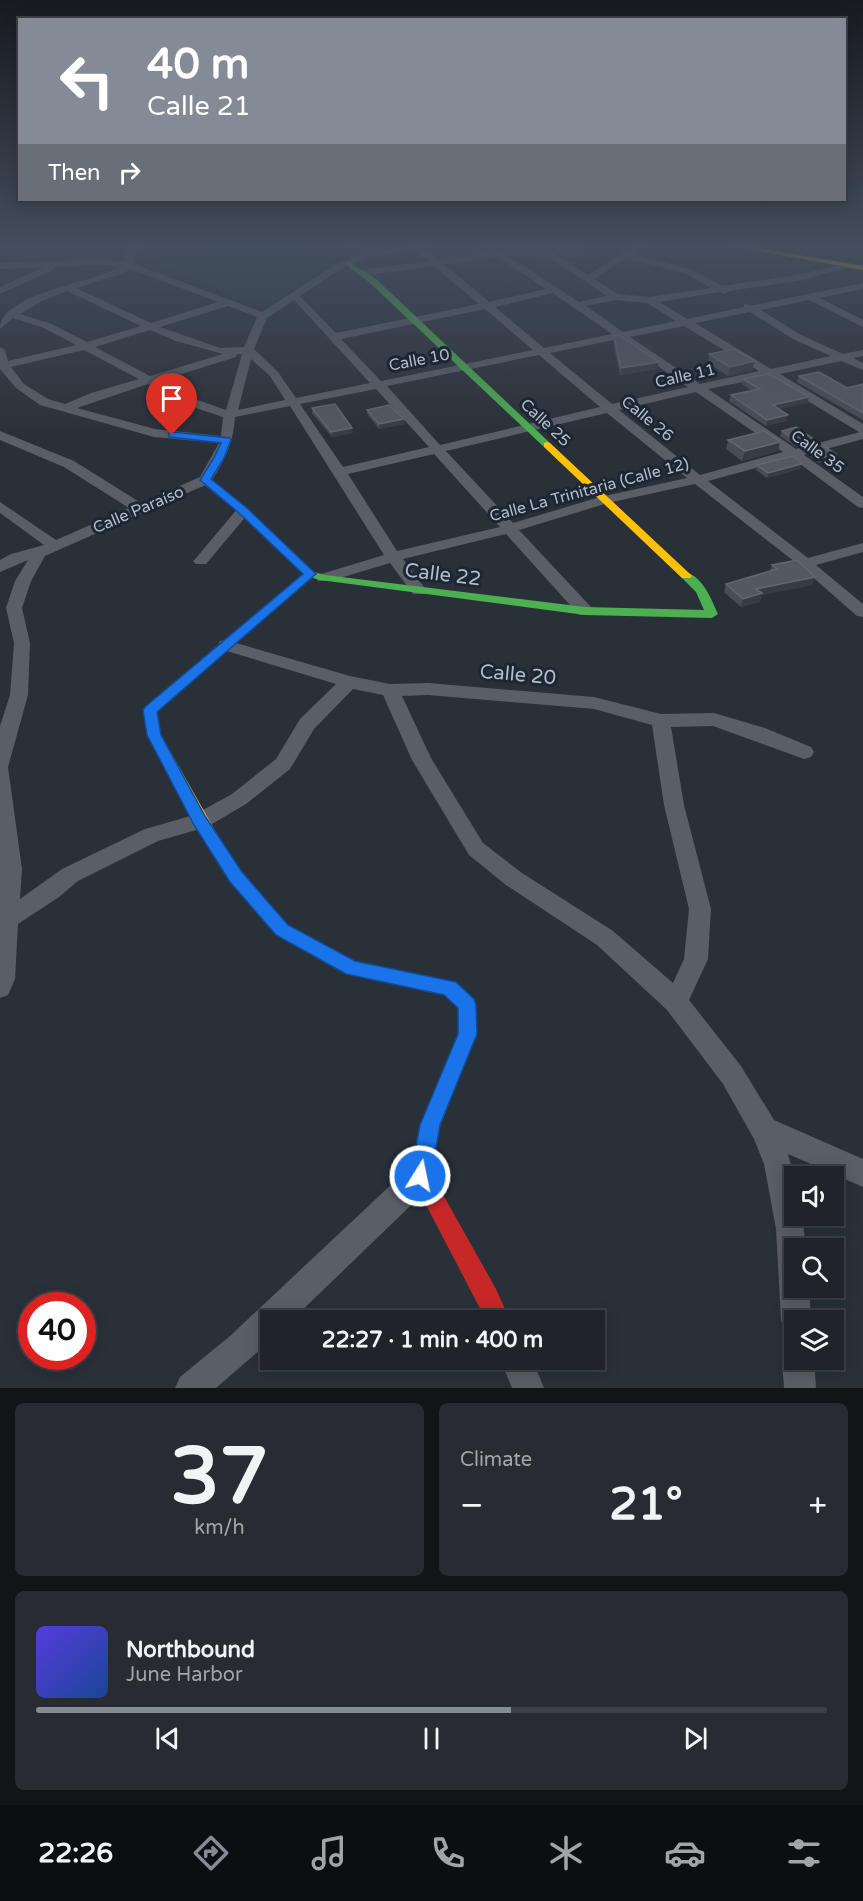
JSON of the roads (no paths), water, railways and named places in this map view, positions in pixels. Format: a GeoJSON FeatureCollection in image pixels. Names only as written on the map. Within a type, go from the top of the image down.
{"type":"FeatureCollection","features":[{"type":"Feature","properties":{"kind":"street"},"geometry":{"type":"LineString","coordinates":[[0,326],[10,314],[20,309]]}},
{"type":"Feature","properties":{"kind":"street"},"geometry":{"type":"LineString","coordinates":[[111,309],[148,327],[219,351],[248,350],[274,374],[340,472],[393,557],[419,591]]}},
{"type":"Feature","properties":{"kind":"street"},"geometry":{"type":"LineString","coordinates":[[2,366],[86,346],[208,309]]}},
{"type":"Feature","properties":{"kind":"street"},"geometry":{"type":"LineString","coordinates":[[243,309],[263,316],[274,309]]}},
{"type":"Feature","properties":{"kind":"street"},"geometry":{"type":"LineString","coordinates":[[307,309],[585,611]]}},
{"type":"Feature","properties":{"kind":"street","name":"Calle 25"},"geometry":{"type":"LineString","coordinates":[[401,309],[701,590],[712,614]]}},
{"type":"Feature","properties":{"kind":"street"},"geometry":{"type":"LineString","coordinates":[[333,337],[478,309]]}},
{"type":"Feature","properties":{"kind":"street","name":"Calle 26"},"geometry":{"type":"LineString","coordinates":[[488,309],[863,612]]}},
{"type":"Feature","properties":{"kind":"street","name":"Calle 35"},"geometry":{"type":"LineString","coordinates":[[582,309],[793,453],[863,504]]}},
{"type":"Feature","properties":{"kind":"street"},"geometry":{"type":"LineString","coordinates":[[663,309],[863,429]]}},
{"type":"Feature","properties":{"kind":"street","name":"Calle 10"},"geometry":{"type":"LineString","coordinates":[[229,415],[747,309]]}},
{"type":"Feature","properties":{"kind":"street"},"geometry":{"type":"LineString","coordinates":[[752,309],[797,337],[863,367]]}},
{"type":"Feature","properties":{"kind":"street"},"geometry":{"type":"LineString","coordinates":[[834,309],[863,324]]}},
{"type":"Feature","properties":{"kind":"street"},"geometry":{"type":"LineString","coordinates":[[10,314],[48,326],[188,401],[229,415]]}},
{"type":"Feature","properties":{"kind":"street","name":"Calle Paraíso"},"geometry":{"type":"LineString","coordinates":[[0,567],[16,557],[47,549],[205,480],[219,458],[226,440],[229,415],[235,403],[248,350],[263,316]]}},
{"type":"Feature","properties":{"kind":"street"},"geometry":{"type":"LineString","coordinates":[[0,350],[2,366],[20,386],[44,402],[154,433],[226,440]]}},
{"type":"Feature","properties":{"kind":"street"},"geometry":{"type":"LineString","coordinates":[[66,408],[95,396],[248,350]]}},
{"type":"Feature","properties":{"kind":"street","name":"Calle 11"},"geometry":{"type":"LineString","coordinates":[[340,472],[697,388],[863,353]]}},
{"type":"Feature","properties":{"kind":"street"},"geometry":{"type":"LineString","coordinates":[[0,435],[69,464],[139,508]]}},
{"type":"Feature","properties":{"kind":"street","name":"Calle La Trinitaria (Calle 12)"},"geometry":{"type":"LineString","coordinates":[[317,576],[508,529],[606,500],[699,479],[863,435]]}},
{"type":"Feature","properties":{"kind":"street"},"geometry":{"type":"LineString","coordinates":[[191,1388],[241,1347],[420,1176],[430,1125],[467,1034],[467,1005],[449,988],[352,968],[282,930],[236,877],[200,821],[154,735],[150,710],[226,645],[317,576],[205,480]]}},
{"type":"Feature","properties":{"kind":"street"},"geometry":{"type":"LineString","coordinates":[[0,506],[47,549],[23,581],[14,608],[22,642],[19,695],[0,764]]}},
{"type":"Feature","properties":{"kind":"street"},"geometry":{"type":"LineString","coordinates":[[201,561],[243,511]]}},
{"type":"Feature","properties":{"kind":"street"},"geometry":{"type":"LineString","coordinates":[[805,563],[863,547]]}},
{"type":"Feature","properties":{"kind":"street"},"geometry":{"type":"LineString","coordinates":[[0,551],[16,557]]}},
{"type":"Feature","properties":{"kind":"street","name":"Calle 22"},"geometry":{"type":"LineString","coordinates":[[317,576],[585,611],[712,614]]}},
{"type":"Feature","properties":{"kind":"street","name":"Calle 20"},"geometry":{"type":"LineString","coordinates":[[226,645],[349,682],[390,690],[428,690],[594,703],[661,721],[714,719],[758,733],[804,752]]}},
{"type":"Feature","properties":{"kind":"street"},"geometry":{"type":"LineString","coordinates":[[6,920],[51,891],[70,875],[152,835],[200,821],[239,799],[283,764],[307,724],[349,682]]}},
{"type":"Feature","properties":{"kind":"street"},"geometry":{"type":"LineString","coordinates":[[390,690],[422,760],[476,849],[514,879],[605,938],[676,1002],[732,1075],[764,1130],[778,1164],[790,1229],[795,1310]]}},
{"type":"Feature","properties":{"kind":"street"},"geometry":{"type":"LineString","coordinates":[[661,721],[674,805],[700,909],[696,959],[676,1002]]}},
{"type":"Feature","properties":{"kind":"street"},"geometry":{"type":"LineString","coordinates":[[0,771],[11,869],[3,979],[0,987]]}},
{"type":"Feature","properties":{"kind":"street"},"geometry":{"type":"LineString","coordinates":[[764,1130],[863,1173]]}},
{"type":"Feature","properties":{"kind":"street"},"geometry":{"type":"LineString","coordinates":[[420,1176],[494,1310]]}},
{"type":"Feature","properties":{"kind":"street"},"geometry":{"type":"LineString","coordinates":[[521,1370],[528,1388]]}},
{"type":"Feature","properties":{"kind":"street"},"geometry":{"type":"LineString","coordinates":[[799,1370],[800,1388]]}}]}
